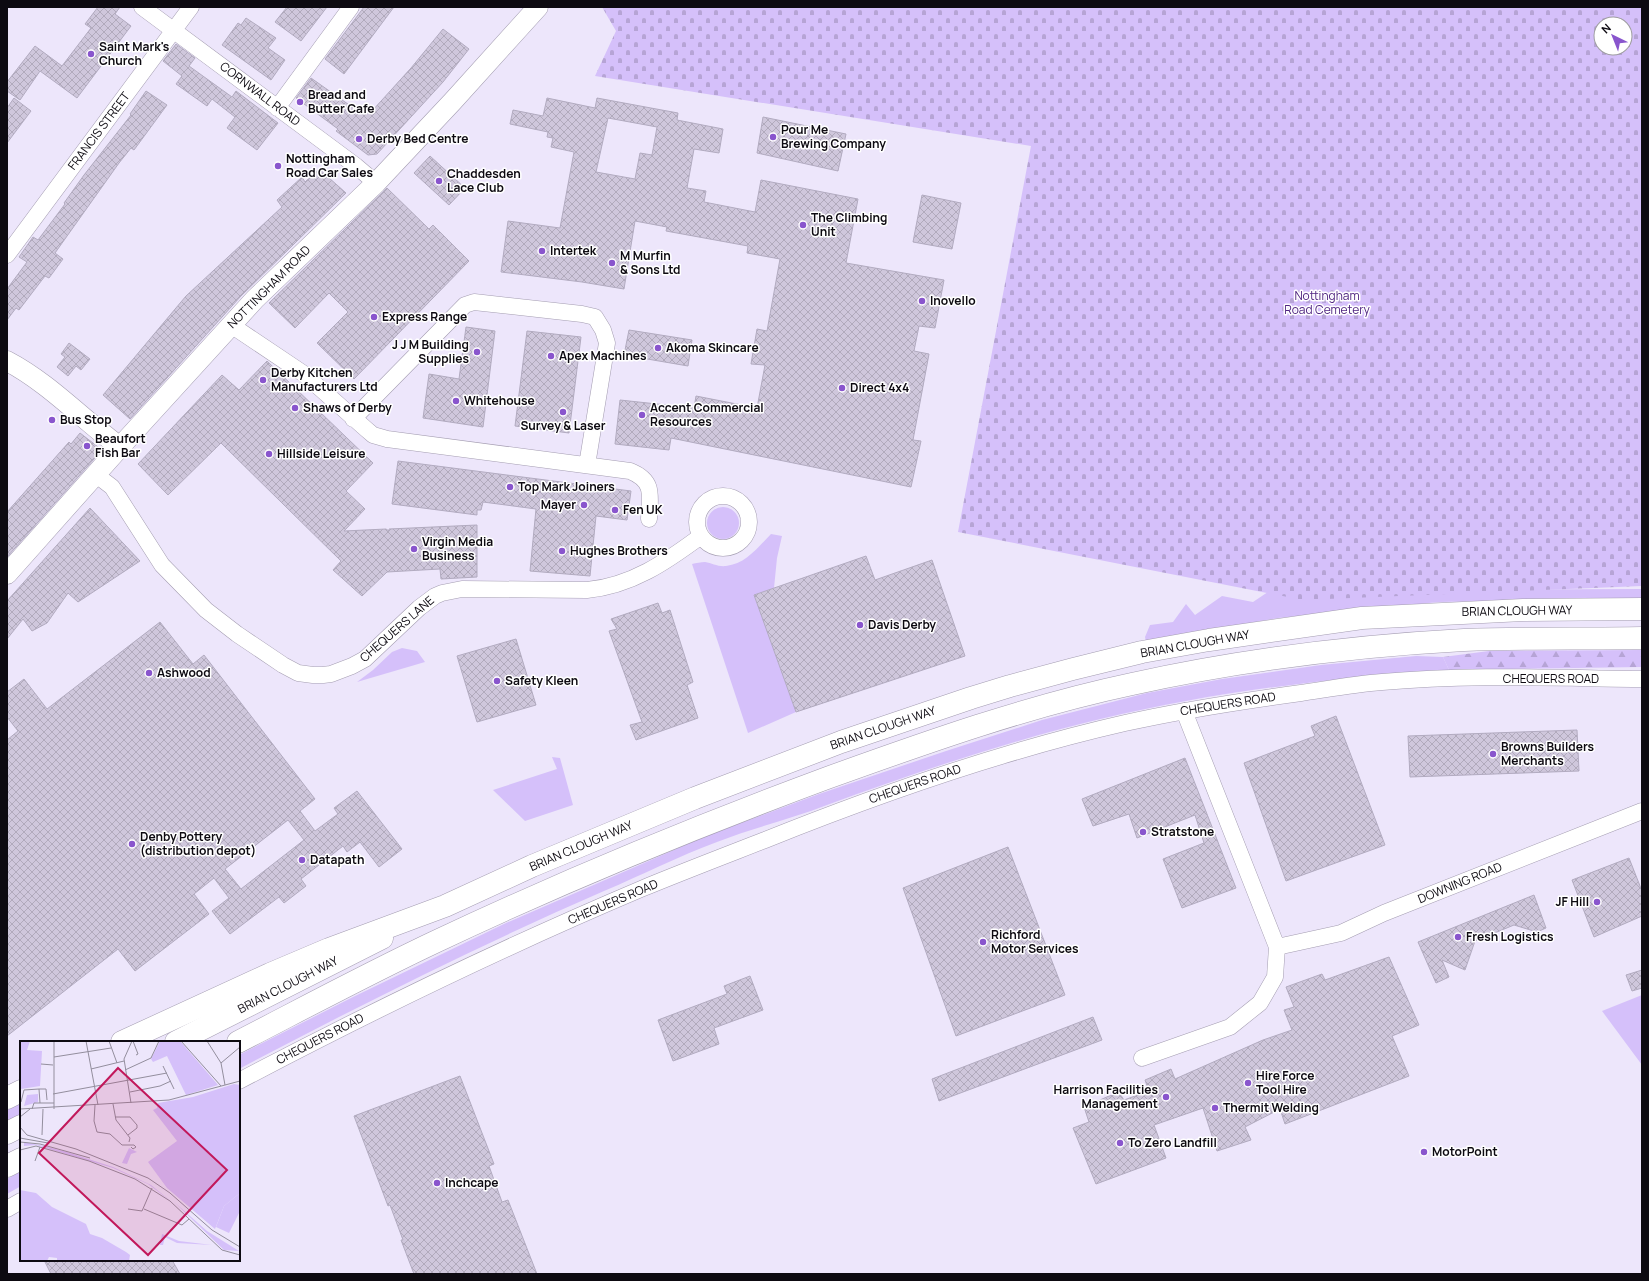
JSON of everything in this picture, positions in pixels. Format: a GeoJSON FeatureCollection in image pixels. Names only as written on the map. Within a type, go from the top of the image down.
{"type":"FeatureCollection","features":[{"type":"Feature","properties":{"kind":"main road","name":"BRIAN CLOUGH WAY"},"geometry":{"type":"LineString","coordinates":[[178,1041],[445,906],[532,866],[607,834],[841,742],[971,698],[1073,669],[1142,652],[1209,640],[1362,618],[1509,610],[1642,609]]}},
{"type":"Feature","properties":{"kind":"main road"},"geometry":{"type":"LineString","coordinates":[[240,1041],[436,942],[607,864],[765,801],[891,755],[1041,707],[1131,684],[1188,672],[1257,660],[1320,652],[1465,640],[1642,638]]}},
{"type":"Feature","properties":{"kind":"main road"},"geometry":{"type":"LineString","coordinates":[[124,1041],[270,974],[329,949],[445,906]]}},
{"type":"Feature","properties":{"kind":"main road"},"geometry":{"type":"LineString","coordinates":[[7,1098],[20,1092]]}},
{"type":"Feature","properties":{"kind":"main road"},"geometry":{"type":"LineString","coordinates":[[7,1133],[20,1126]]}},
{"type":"Feature","properties":{"kind":"main road"},"geometry":{"type":"LineString","coordinates":[[7,1166],[20,1160]]}},
{"type":"Feature","properties":{"kind":"street","name":"CORNWALL ROAD"},"geometry":{"type":"LineString","coordinates":[[142,7],[356,166],[376,183]]}},
{"type":"Feature","properties":{"kind":"street","name":"FRANCIS STREET"},"geometry":{"type":"LineString","coordinates":[[7,255],[191,7]]}},
{"type":"Feature","properties":{"kind":"street"},"geometry":{"type":"LineString","coordinates":[[277,108],[351,7]]}},
{"type":"Feature","properties":{"kind":"street","name":"NOTTINGHAM ROAD"},"geometry":{"type":"LineString","coordinates":[[7,574],[95,474],[255,299],[376,183],[538,7]]}},
{"type":"Feature","properties":{"kind":"street"},"geometry":{"type":"LineString","coordinates":[[353,419],[465,305],[474,302],[582,314],[595,317],[603,330],[607,343],[587,465]]}},
{"type":"Feature","properties":{"kind":"street"},"geometry":{"type":"LineString","coordinates":[[231,325],[304,374],[353,419],[373,435],[387,439],[630,471],[639,475],[646,481],[650,491],[649,519]]}},
{"type":"Feature","properties":{"kind":"street"},"geometry":{"type":"LineString","coordinates":[[7,361],[25,370],[120,447]]}},
{"type":"Feature","properties":{"kind":"street","name":"CHEQUERS LANE"},"geometry":{"type":"LineString","coordinates":[[95,474],[112,487],[162,565],[206,610],[236,634],[283,665],[298,673],[313,676],[340,672],[365,659],[419,608],[435,596],[442,593],[462,590],[587,590],[602,588],[631,580],[651,570],[668,560],[700,536]]}},
{"type":"Feature","properties":{"kind":"street","name":"CHEQUERS ROAD"},"geometry":{"type":"LineString","coordinates":[[240,1080],[367,1015],[467,967],[641,890],[787,831],[920,782],[1009,754],[1124,723],[1184,711],[1341,687],[1412,680],[1527,678],[1642,679]]}},
{"type":"Feature","properties":{"kind":"street"},"geometry":{"type":"LineString","coordinates":[[1142,1058],[1230,1028],[1260,1003],[1275,977],[1277,947],[1184,711]]}},
{"type":"Feature","properties":{"kind":"street","name":"DOWNING ROAD"},"geometry":{"type":"LineString","coordinates":[[1277,947],[1341,933],[1384,913],[1642,811]]}},
{"type":"Feature","properties":{"kind":"street"},"geometry":{"type":"LineString","coordinates":[[7,1209],[20,1202]]}},
{"type":"Feature","properties":{"kind":"green space","name":"Nottingham Road Cemetery"},"geometry":{"type":"Polygon","coordinates":[[[602,7],[1642,7],[1642,586],[1303,600],[958,532],[1031,146],[595,76],[616,31],[602,7]]]}},
{"type":"Feature","properties":{"kind":"green space"},"geometry":{"type":"Polygon","coordinates":[[[720,507],[726,507],[736,514],[739,523],[738,529],[732,536],[726,539],[720,539],[710,532],[707,526],[707,520],[714,510],[720,507]]]}},
{"type":"Feature","properties":{"kind":"green space"},"geometry":{"type":"Polygon","coordinates":[[[771,534],[782,536],[777,558],[774,588],[755,595],[796,712],[748,733],[692,564],[705,562],[720,566],[733,565],[751,554],[771,534]]]}},
{"type":"Feature","properties":{"kind":"green space"},"geometry":{"type":"Polygon","coordinates":[[[1289,578],[1437,590],[1642,589],[1642,600],[1439,602],[1278,618],[1146,642],[1145,637],[1150,625],[1173,622],[1186,604],[1195,615],[1222,596],[1253,602],[1289,578]]]}},
{"type":"Feature","properties":{"kind":"green space"},"geometry":{"type":"Polygon","coordinates":[[[402,648],[417,651],[425,662],[357,682],[373,670],[392,652],[402,648]]]}},
{"type":"Feature","properties":{"kind":"green space"},"geometry":{"type":"Polygon","coordinates":[[[1642,650],[1642,667],[1449,670],[1443,657],[1489,651],[1642,650]]]}},
{"type":"Feature","properties":{"kind":"green space"},"geometry":{"type":"Polygon","coordinates":[[[1416,656],[1443,657],[1449,670],[1350,678],[1251,690],[1186,701],[1094,720],[960,759],[800,815],[731,837],[675,859],[465,954],[240,1068],[240,1054],[353,997],[506,923],[706,836],[819,794],[1042,720],[1147,693],[1222,679],[1321,665],[1416,656]]]}},
{"type":"Feature","properties":{"kind":"green space"},"geometry":{"type":"Polygon","coordinates":[[[552,757],[560,758],[573,805],[525,821],[493,790],[557,769],[552,757]]]}},
{"type":"Feature","properties":{"kind":"green space"},"geometry":{"type":"Polygon","coordinates":[[[1642,995],[1642,1065],[1602,1011],[1642,995]]]}},
{"type":"Feature","properties":{"kind":"green space"},"geometry":{"type":"Polygon","coordinates":[[[20,1104],[20,1117],[7,1124],[7,1110],[20,1104]]]}},
{"type":"Feature","properties":{"kind":"green space"},"geometry":{"type":"Polygon","coordinates":[[[20,1172],[20,1187],[7,1194],[7,1179],[20,1172]]]}},
{"type":"Feature","properties":{"kind":"building","name":"Saint Mark's Church"},"geometry":{"type":"Polygon","coordinates":[[[98,7],[120,7],[115,14],[131,26],[77,98],[40,71],[20,100],[7,91],[7,82],[35,46],[62,66],[91,28],[85,24],[98,7]]]}},
{"type":"Feature","properties":{"kind":"building"},"geometry":{"type":"Polygon","coordinates":[[[287,7],[327,7],[301,41],[275,22],[287,7]]]}},
{"type":"Feature","properties":{"kind":"building"},"geometry":{"type":"Polygon","coordinates":[[[364,7],[394,7],[344,74],[325,59],[364,7]]]}},
{"type":"Feature","properties":{"kind":"building"},"geometry":{"type":"Polygon","coordinates":[[[246,18],[276,38],[268,48],[285,60],[271,80],[222,45],[238,23],[241,25],[246,18]]]}},
{"type":"Feature","properties":{"kind":"building"},"geometry":{"type":"Polygon","coordinates":[[[443,29],[469,49],[443,82],[377,154],[368,155],[336,131],[338,129],[296,98],[311,78],[362,114],[367,107],[372,111],[411,68],[443,29]]]}},
{"type":"Feature","properties":{"kind":"building"},"geometry":{"type":"Polygon","coordinates":[[[176,44],[195,58],[189,66],[232,97],[236,91],[278,123],[257,150],[227,128],[235,117],[212,99],[207,106],[176,84],[182,76],[163,61],[176,44]]]}},
{"type":"Feature","properties":{"kind":"building"},"geometry":{"type":"Polygon","coordinates":[[[146,91],[167,105],[134,150],[131,148],[119,163],[55,253],[63,259],[49,278],[45,276],[19,310],[16,308],[7,320],[7,289],[27,262],[19,257],[33,237],[38,240],[65,204],[64,203],[84,175],[131,115],[130,114],[146,91]]]}},
{"type":"Feature","properties":{"kind":"building"},"geometry":{"type":"Polygon","coordinates":[[[14,98],[31,111],[7,143],[7,108],[14,98]]]}},
{"type":"Feature","properties":{"kind":"building"},"geometry":{"type":"Polygon","coordinates":[[[547,98],[595,108],[597,98],[678,113],[677,120],[723,129],[719,153],[694,149],[687,188],[706,191],[704,202],[755,212],[761,180],[858,199],[846,263],[944,280],[935,328],[919,326],[914,351],[929,354],[913,440],[921,441],[911,487],[671,438],[669,450],[615,444],[620,400],[694,408],[696,396],[757,408],[765,365],[751,364],[757,329],[767,331],[780,259],[747,253],[748,246],[666,231],[667,227],[635,221],[624,289],[501,272],[508,221],[560,228],[574,152],[551,147],[553,138],[547,137],[548,132],[510,124],[513,110],[543,116],[547,98]],[[608,118],[596,172],[635,179],[640,153],[652,155],[657,127],[608,118]]]}},
{"type":"Feature","properties":{"kind":"building"},"geometry":{"type":"Polygon","coordinates":[[[763,117],[846,134],[838,171],[757,153],[763,117]]]}},
{"type":"Feature","properties":{"kind":"building","name":"Chaddesden Lace Club"},"geometry":{"type":"Polygon","coordinates":[[[430,156],[465,188],[449,205],[414,173],[430,156]]]}},
{"type":"Feature","properties":{"kind":"building"},"geometry":{"type":"Polygon","coordinates":[[[319,169],[346,193],[241,296],[130,419],[103,395],[186,296],[282,207],[277,200],[302,177],[305,182],[319,169]]]}},
{"type":"Feature","properties":{"kind":"building"},"geometry":{"type":"Polygon","coordinates":[[[387,188],[429,229],[433,225],[469,261],[354,379],[317,343],[348,312],[329,293],[295,328],[269,303],[387,188]]]}},
{"type":"Feature","properties":{"kind":"building"},"geometry":{"type":"Polygon","coordinates":[[[922,195],[961,203],[952,249],[913,242],[922,195]]]}},
{"type":"Feature","properties":{"kind":"building","name":"Whitehouse"},"geometry":{"type":"Polygon","coordinates":[[[466,327],[495,331],[483,427],[423,418],[429,374],[459,379],[466,327]]]}},
{"type":"Feature","properties":{"kind":"building","name":"Akoma Skincare"},"geometry":{"type":"Polygon","coordinates":[[[629,330],[692,340],[688,366],[624,355],[629,330]]]}},
{"type":"Feature","properties":{"kind":"building"},"geometry":{"type":"Polygon","coordinates":[[[527,331],[581,337],[569,433],[515,426],[527,331]]]}},
{"type":"Feature","properties":{"kind":"building"},"geometry":{"type":"Polygon","coordinates":[[[69,343],[90,359],[81,370],[76,366],[68,376],[57,367],[65,357],[61,354],[69,343]]]}},
{"type":"Feature","properties":{"kind":"building"},"geometry":{"type":"Polygon","coordinates":[[[267,361],[373,463],[346,491],[365,509],[344,531],[386,529],[389,531],[389,529],[477,525],[477,577],[441,579],[440,569],[387,572],[362,596],[333,570],[341,561],[221,443],[168,495],[138,464],[222,375],[239,390],[267,361]]]}},
{"type":"Feature","properties":{"kind":"building"},"geometry":{"type":"Polygon","coordinates":[[[80,433],[102,450],[7,557],[7,512],[69,442],[71,444],[80,433]]]}},
{"type":"Feature","properties":{"kind":"building"},"geometry":{"type":"Polygon","coordinates":[[[398,461],[631,491],[627,520],[596,516],[590,576],[530,571],[536,509],[483,502],[481,510],[477,510],[477,515],[392,504],[398,461]]]}},
{"type":"Feature","properties":{"kind":"building"},"geometry":{"type":"Polygon","coordinates":[[[90,508],[140,561],[78,602],[68,593],[47,623],[32,631],[23,619],[7,639],[7,601],[90,508]]]}},
{"type":"Feature","properties":{"kind":"building","name":"Davis Derby"},"geometry":{"type":"Polygon","coordinates":[[[866,556],[875,580],[932,560],[965,656],[796,712],[754,595],[866,556]]]}},
{"type":"Feature","properties":{"kind":"building"},"geometry":{"type":"Polygon","coordinates":[[[658,603],[662,613],[670,610],[693,682],[687,685],[698,718],[636,740],[630,725],[642,722],[609,631],[617,629],[611,619],[658,603]]]}},
{"type":"Feature","properties":{"kind":"building","name":"Denby Pottery (distribution depot)"},"geometry":{"type":"Polygon","coordinates":[[[160,622],[193,664],[204,655],[315,799],[300,811],[315,831],[338,814],[334,808],[357,791],[402,849],[379,867],[360,842],[347,852],[343,846],[301,879],[306,886],[284,903],[279,897],[230,934],[212,911],[229,898],[214,878],[194,894],[209,914],[135,971],[118,949],[7,1036],[7,740],[18,731],[7,717],[7,692],[24,679],[47,709],[160,622]],[[288,820],[225,869],[241,889],[304,840],[288,820]]]}},
{"type":"Feature","properties":{"kind":"building","name":"Safety Kleen"},"geometry":{"type":"Polygon","coordinates":[[[516,639],[536,705],[477,722],[457,656],[516,639]]]}},
{"type":"Feature","properties":{"kind":"building"},"geometry":{"type":"Polygon","coordinates":[[[1336,716],[1385,845],[1286,881],[1244,763],[1315,736],[1311,726],[1336,716]]]}},
{"type":"Feature","properties":{"kind":"building","name":"Browns Builders Merchants"},"geometry":{"type":"Polygon","coordinates":[[[1577,730],[1579,771],[1410,777],[1408,736],[1577,730]]]}},
{"type":"Feature","properties":{"kind":"building","name":"Stratstone"},"geometry":{"type":"Polygon","coordinates":[[[1185,758],[1236,888],[1182,908],[1163,859],[1204,843],[1195,815],[1137,838],[1129,814],[1093,826],[1082,799],[1185,758]]]}},
{"type":"Feature","properties":{"kind":"building","name":"Richford Motor Services"},"geometry":{"type":"Polygon","coordinates":[[[1008,847],[1065,995],[956,1036],[903,888],[1008,847]]]}},
{"type":"Feature","properties":{"kind":"building"},"geometry":{"type":"Polygon","coordinates":[[[1629,858],[1642,891],[1642,916],[1594,937],[1572,880],[1629,858]]]}},
{"type":"Feature","properties":{"kind":"building","name":"Fresh Logistics"},"geometry":{"type":"Polygon","coordinates":[[[1534,895],[1546,928],[1537,932],[1514,925],[1475,941],[1465,970],[1442,960],[1449,977],[1436,983],[1418,942],[1534,895]]]}},
{"type":"Feature","properties":{"kind":"building"},"geometry":{"type":"Polygon","coordinates":[[[1389,957],[1419,1025],[1392,1036],[1409,1076],[1285,1124],[1280,1109],[1245,1127],[1251,1140],[1217,1151],[1203,1108],[1154,1125],[1166,1158],[1096,1184],[1073,1128],[1089,1122],[1084,1107],[1109,1096],[1120,1094],[1124,1100],[1149,1091],[1145,1080],[1171,1069],[1175,1079],[1263,1040],[1292,1030],[1284,1010],[1294,1007],[1286,987],[1322,974],[1325,980],[1389,957]]]}},
{"type":"Feature","properties":{"kind":"building"},"geometry":{"type":"Polygon","coordinates":[[[1642,970],[1642,988],[1632,991],[1626,975],[1642,970]]]}},
{"type":"Feature","properties":{"kind":"building"},"geometry":{"type":"Polygon","coordinates":[[[750,976],[763,1010],[714,1028],[719,1044],[673,1061],[658,1020],[727,994],[724,986],[750,976]]]}},
{"type":"Feature","properties":{"kind":"building"},"geometry":{"type":"Polygon","coordinates":[[[1093,1017],[1102,1040],[939,1101],[932,1079],[1093,1017]]]}},
{"type":"Feature","properties":{"kind":"building","name":"Inchcape"},"geometry":{"type":"Polygon","coordinates":[[[460,1076],[494,1164],[489,1166],[502,1202],[508,1200],[537,1274],[414,1274],[390,1205],[388,1206],[354,1116],[460,1076]]]}},
{"type":"Feature","properties":{"kind":"building"},"geometry":{"type":"Polygon","coordinates":[[[44,1261],[173,1261],[180,1274],[51,1274],[44,1261]]]}},
{"type":"Feature","properties":{"kind":"place","name":"Saint Mark's Church"},"geometry":{"type":"Point","coordinates":[91,54]}},
{"type":"Feature","properties":{"kind":"place","name":"Bread and Butter Cafe"},"geometry":{"type":"Point","coordinates":[300,102]}},
{"type":"Feature","properties":{"kind":"place","name":"Pour Me Brewing Company"},"geometry":{"type":"Point","coordinates":[773,137]}},
{"type":"Feature","properties":{"kind":"place","name":"Derby Bed Centre"},"geometry":{"type":"Point","coordinates":[359,139]}},
{"type":"Feature","properties":{"kind":"place","name":"Nottingham Road Car Sales"},"geometry":{"type":"Point","coordinates":[278,166]}},
{"type":"Feature","properties":{"kind":"place","name":"Chaddesden Lace Club"},"geometry":{"type":"Point","coordinates":[439,181]}},
{"type":"Feature","properties":{"kind":"place","name":"The Climbing Unit"},"geometry":{"type":"Point","coordinates":[803,225]}},
{"type":"Feature","properties":{"kind":"place","name":"Intertek"},"geometry":{"type":"Point","coordinates":[542,251]}},
{"type":"Feature","properties":{"kind":"place","name":"M Murfin & Sons Ltd"},"geometry":{"type":"Point","coordinates":[612,263]}},
{"type":"Feature","properties":{"kind":"place","name":"Inovello"},"geometry":{"type":"Point","coordinates":[922,301]}},
{"type":"Feature","properties":{"kind":"place","name":"Express Range"},"geometry":{"type":"Point","coordinates":[374,317]}},
{"type":"Feature","properties":{"kind":"place","name":"Akoma Skincare"},"geometry":{"type":"Point","coordinates":[658,348]}},
{"type":"Feature","properties":{"kind":"place","name":"J J M Building Supplies"},"geometry":{"type":"Point","coordinates":[477,352]}},
{"type":"Feature","properties":{"kind":"place","name":"Apex Machines"},"geometry":{"type":"Point","coordinates":[551,356]}},
{"type":"Feature","properties":{"kind":"place","name":"Derby Kitchen Manufacturers Ltd"},"geometry":{"type":"Point","coordinates":[263,380]}},
{"type":"Feature","properties":{"kind":"place","name":"Direct 4x4"},"geometry":{"type":"Point","coordinates":[842,388]}},
{"type":"Feature","properties":{"kind":"place","name":"Whitehouse"},"geometry":{"type":"Point","coordinates":[456,401]}},
{"type":"Feature","properties":{"kind":"place","name":"Shaws of Derby"},"geometry":{"type":"Point","coordinates":[295,408]}},
{"type":"Feature","properties":{"kind":"place","name":"Survey & Laser"},"geometry":{"type":"Point","coordinates":[563,412]}},
{"type":"Feature","properties":{"kind":"place","name":"Accent Commercial Resources"},"geometry":{"type":"Point","coordinates":[642,415]}},
{"type":"Feature","properties":{"kind":"place","name":"Bus Stop"},"geometry":{"type":"Point","coordinates":[52,420]}},
{"type":"Feature","properties":{"kind":"place","name":"Beaufort Fish Bar"},"geometry":{"type":"Point","coordinates":[87,446]}},
{"type":"Feature","properties":{"kind":"place","name":"Hillside Leisure"},"geometry":{"type":"Point","coordinates":[269,454]}},
{"type":"Feature","properties":{"kind":"place","name":"Top Mark Joiners"},"geometry":{"type":"Point","coordinates":[510,487]}},
{"type":"Feature","properties":{"kind":"place","name":"Mayer"},"geometry":{"type":"Point","coordinates":[584,505]}},
{"type":"Feature","properties":{"kind":"place","name":"Fen UK"},"geometry":{"type":"Point","coordinates":[615,510]}},
{"type":"Feature","properties":{"kind":"place","name":"Virgin Media Business"},"geometry":{"type":"Point","coordinates":[414,549]}},
{"type":"Feature","properties":{"kind":"place","name":"Hughes Brothers"},"geometry":{"type":"Point","coordinates":[562,551]}},
{"type":"Feature","properties":{"kind":"place","name":"Davis Derby"},"geometry":{"type":"Point","coordinates":[860,625]}},
{"type":"Feature","properties":{"kind":"place","name":"Ashwood"},"geometry":{"type":"Point","coordinates":[149,673]}},
{"type":"Feature","properties":{"kind":"place","name":"Safety Kleen"},"geometry":{"type":"Point","coordinates":[497,681]}},
{"type":"Feature","properties":{"kind":"place","name":"Browns Builders Merchants"},"geometry":{"type":"Point","coordinates":[1493,754]}},
{"type":"Feature","properties":{"kind":"place","name":"Stratstone"},"geometry":{"type":"Point","coordinates":[1143,832]}},
{"type":"Feature","properties":{"kind":"place","name":"Denby Pottery (distribution depot)"},"geometry":{"type":"Point","coordinates":[132,844]}},
{"type":"Feature","properties":{"kind":"place","name":"Datapath"},"geometry":{"type":"Point","coordinates":[302,860]}},
{"type":"Feature","properties":{"kind":"place","name":"JF Hill"},"geometry":{"type":"Point","coordinates":[1597,902]}},
{"type":"Feature","properties":{"kind":"place","name":"Fresh Logistics"},"geometry":{"type":"Point","coordinates":[1458,937]}},
{"type":"Feature","properties":{"kind":"place","name":"Richford Motor Services"},"geometry":{"type":"Point","coordinates":[983,942]}},
{"type":"Feature","properties":{"kind":"place","name":"Hire Force Tool Hire"},"geometry":{"type":"Point","coordinates":[1248,1083]}},
{"type":"Feature","properties":{"kind":"place","name":"Harrison Facilities Management"},"geometry":{"type":"Point","coordinates":[1166,1097]}},
{"type":"Feature","properties":{"kind":"place","name":"Thermit Welding"},"geometry":{"type":"Point","coordinates":[1215,1108]}},
{"type":"Feature","properties":{"kind":"place","name":"To Zero Landfill"},"geometry":{"type":"Point","coordinates":[1120,1143]}},
{"type":"Feature","properties":{"kind":"place","name":"MotorPoint"},"geometry":{"type":"Point","coordinates":[1424,1152]}},
{"type":"Feature","properties":{"kind":"place","name":"Inchcape"},"geometry":{"type":"Point","coordinates":[437,1183]}}]}
